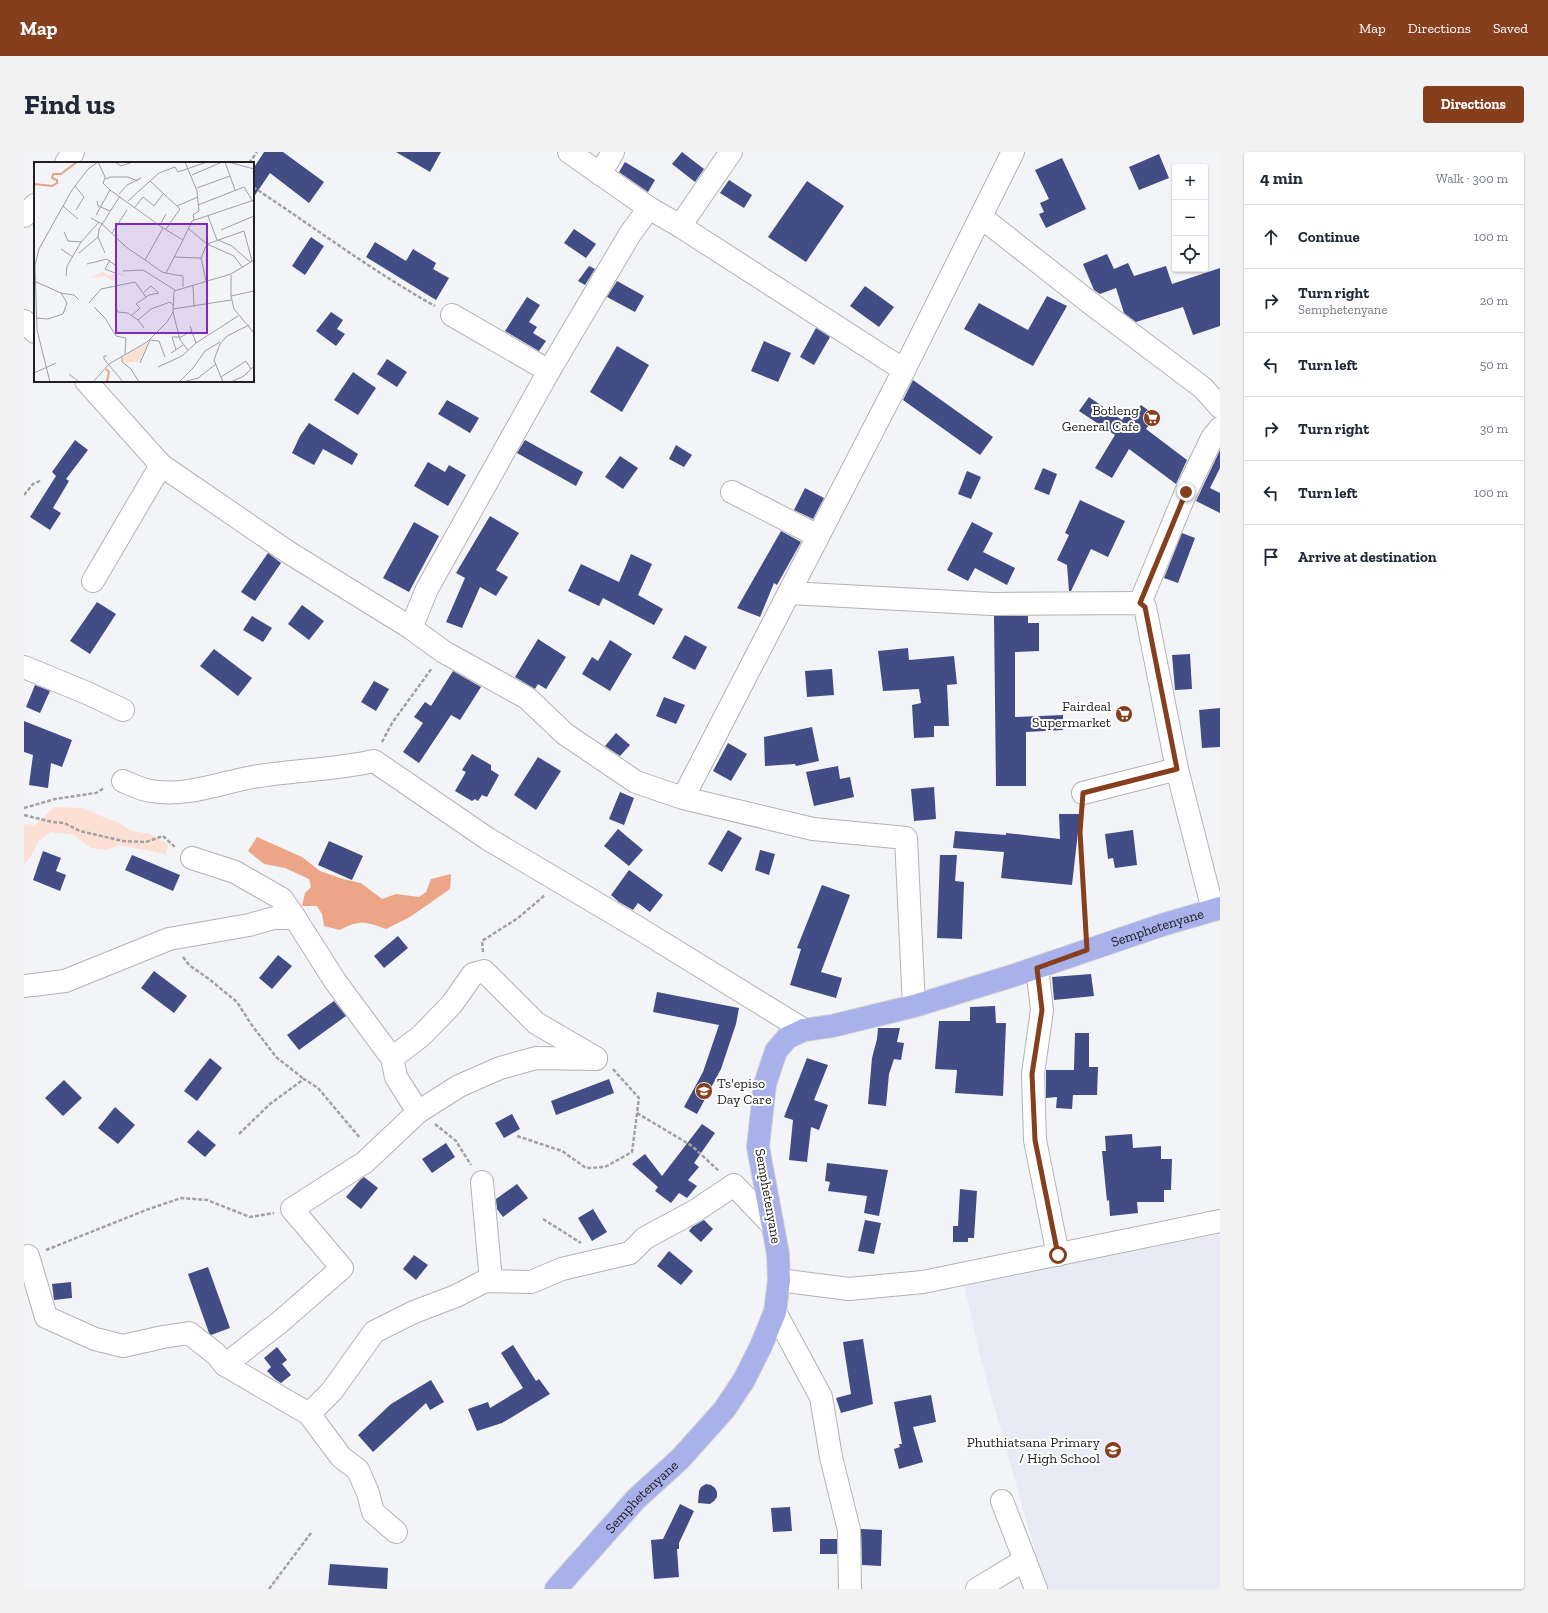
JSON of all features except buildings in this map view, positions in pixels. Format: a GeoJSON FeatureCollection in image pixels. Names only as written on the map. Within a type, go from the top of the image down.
{"type":"FeatureCollection","features":[{"type":"Feature","properties":{"kind":"main road","name":"Semphetenyane"},"geometry":{"type":"LineString","coordinates":[[556,1589],[636,1499],[680,1459],[724,1410],[744,1380],[775,1312],[779,1280],[778,1254],[758,1147],[765,1084],[776,1051],[787,1038],[804,1030],[832,1026],[914,1006],[1037,968],[1087,950],[1216,909]]}},
{"type":"Feature","properties":{"kind":"street"},"geometry":{"type":"LineString","coordinates":[[67,162],[73,152]]}},
{"type":"Feature","properties":{"kind":"street"},"geometry":{"type":"LineString","coordinates":[[569,152],[649,208],[680,226],[904,370]]}},
{"type":"Feature","properties":{"kind":"street"},"geometry":{"type":"LineString","coordinates":[[600,174],[613,152]]}},
{"type":"Feature","properties":{"kind":"street"},"geometry":{"type":"LineString","coordinates":[[680,226],[731,152]]}},
{"type":"Feature","properties":{"kind":"street"},"geometry":{"type":"LineString","coordinates":[[683,798],[904,370],[1012,152]]}},
{"type":"Feature","properties":{"kind":"street"},"geometry":{"type":"LineString","coordinates":[[24,216],[34,206]]}},
{"type":"Feature","properties":{"kind":"street"},"geometry":{"type":"LineString","coordinates":[[411,628],[427,589],[549,371],[630,234],[649,208]]}},
{"type":"Feature","properties":{"kind":"street"},"geometry":{"type":"LineString","coordinates":[[981,217],[1088,302],[1203,388],[1220,407]]}},
{"type":"Feature","properties":{"kind":"street"},"geometry":{"type":"LineString","coordinates":[[452,315],[549,371]]}},
{"type":"Feature","properties":{"kind":"street"},"geometry":{"type":"LineString","coordinates":[[24,322],[34,331]]}},
{"type":"Feature","properties":{"kind":"street"},"geometry":{"type":"LineString","coordinates":[[87,382],[161,465],[288,552],[411,628],[444,652],[527,698],[565,734],[636,782],[683,798],[813,829],[906,838],[914,1006]]}},
{"type":"Feature","properties":{"kind":"street"},"geometry":{"type":"LineString","coordinates":[[1140,603],[1186,492],[1212,438],[1220,428]]}},
{"type":"Feature","properties":{"kind":"street"},"geometry":{"type":"LineString","coordinates":[[93,581],[161,465]]}},
{"type":"Feature","properties":{"kind":"street"},"geometry":{"type":"LineString","coordinates":[[732,492],[818,536]]}},
{"type":"Feature","properties":{"kind":"street"},"geometry":{"type":"LineString","coordinates":[[789,593],[992,604],[1140,603],[1145,607],[1177,769],[1216,909]]}},
{"type":"Feature","properties":{"kind":"street"},"geometry":{"type":"LineString","coordinates":[[24,667],[87,693],[123,710]]}},
{"type":"Feature","properties":{"kind":"street"},"geometry":{"type":"LineString","coordinates":[[123,782],[151,791],[178,792],[203,789],[253,777],[327,770],[374,761],[488,839],[640,929],[804,1030]]}},
{"type":"Feature","properties":{"kind":"street"},"geometry":{"type":"LineString","coordinates":[[1083,793],[1177,769]]}},
{"type":"Feature","properties":{"kind":"street"},"geometry":{"type":"LineString","coordinates":[[192,858],[235,872],[282,899],[335,981],[392,1058],[396,1077],[418,1112]]}},
{"type":"Feature","properties":{"kind":"street"},"geometry":{"type":"LineString","coordinates":[[24,986],[66,981],[169,939],[249,925],[274,918],[294,918]]}},
{"type":"Feature","properties":{"kind":"street"},"geometry":{"type":"LineString","coordinates":[[1037,968],[1042,1010],[1032,1074],[1035,1140],[1058,1255]]}},
{"type":"Feature","properties":{"kind":"street"},"geometry":{"type":"LineString","coordinates":[[392,1058],[421,1036],[452,1004],[473,974],[484,971],[536,1023],[596,1059]]}},
{"type":"Feature","properties":{"kind":"street"},"geometry":{"type":"LineString","coordinates":[[225,1365],[280,1322],[342,1268],[292,1209],[365,1162],[418,1112],[459,1086],[500,1068],[536,1058],[596,1059]]}},
{"type":"Feature","properties":{"kind":"street"},"geometry":{"type":"LineString","coordinates":[[482,1182],[492,1281]]}},
{"type":"Feature","properties":{"kind":"street"},"geometry":{"type":"LineString","coordinates":[[309,1414],[332,1391],[374,1332],[414,1312],[456,1296],[485,1281],[531,1282],[562,1269],[630,1253],[645,1238],[695,1211],[734,1185],[772,1225]]}},
{"type":"Feature","properties":{"kind":"street"},"geometry":{"type":"LineString","coordinates":[[779,1280],[848,1289],[923,1282],[1220,1221]]}},
{"type":"Feature","properties":{"kind":"street"},"geometry":{"type":"LineString","coordinates":[[28,1256],[46,1317],[95,1339],[124,1346],[163,1336],[189,1333],[216,1354],[225,1365],[309,1414],[341,1457],[358,1470],[368,1493],[373,1512],[396,1532]]}},
{"type":"Feature","properties":{"kind":"street"},"geometry":{"type":"LineString","coordinates":[[775,1312],[821,1397],[831,1457],[848,1530],[850,1589]]}},
{"type":"Feature","properties":{"kind":"street"},"geometry":{"type":"LineString","coordinates":[[1002,1501],[1036,1589]]}},
{"type":"Feature","properties":{"kind":"street"},"geometry":{"type":"LineString","coordinates":[[977,1589],[1025,1560]]}},
{"type":"Feature","properties":{"kind":"path"},"geometry":{"type":"LineString","coordinates":[[250,162],[257,152]]}},
{"type":"Feature","properties":{"kind":"path"},"geometry":{"type":"LineString","coordinates":[[254,189],[351,255],[412,294],[452,315]]}},
{"type":"Feature","properties":{"kind":"path"},"geometry":{"type":"LineString","coordinates":[[24,495],[33,484],[42,480]]}},
{"type":"Feature","properties":{"kind":"path"},"geometry":{"type":"LineString","coordinates":[[374,761],[392,723],[444,652]]}},
{"type":"Feature","properties":{"kind":"path"},"geometry":{"type":"LineString","coordinates":[[24,808],[55,799],[96,793],[108,786],[123,782]]}},
{"type":"Feature","properties":{"kind":"path"},"geometry":{"type":"LineString","coordinates":[[1083,793],[1080,832],[1087,950]]}},
{"type":"Feature","properties":{"kind":"path"},"geometry":{"type":"LineString","coordinates":[[24,815],[52,822],[64,823],[80,831],[123,841],[146,842],[163,836],[177,849],[192,858]]}},
{"type":"Feature","properties":{"kind":"path"},"geometry":{"type":"LineString","coordinates":[[484,971],[482,941],[518,918],[560,882]]}},
{"type":"Feature","properties":{"kind":"path"},"geometry":{"type":"LineString","coordinates":[[169,939],[189,964],[237,1002],[251,1024],[276,1057],[318,1088],[374,1154]]}},
{"type":"Feature","properties":{"kind":"path"},"geometry":{"type":"LineString","coordinates":[[516,1136],[562,1151],[586,1168],[605,1167],[632,1152],[639,1098],[615,1070],[596,1059]]}},
{"type":"Feature","properties":{"kind":"path"},"geometry":{"type":"LineString","coordinates":[[239,1134],[270,1104],[304,1079]]}},
{"type":"Feature","properties":{"kind":"path"},"geometry":{"type":"LineString","coordinates":[[418,1112],[456,1141],[482,1182]]}},
{"type":"Feature","properties":{"kind":"path"},"geometry":{"type":"LineString","coordinates":[[637,1113],[692,1146],[734,1185]]}},
{"type":"Feature","properties":{"kind":"path"},"geometry":{"type":"LineString","coordinates":[[28,1256],[181,1198],[207,1200],[250,1217],[292,1209]]}},
{"type":"Feature","properties":{"kind":"path"},"geometry":{"type":"LineString","coordinates":[[543,1219],[608,1258]]}},
{"type":"Feature","properties":{"kind":"path"},"geometry":{"type":"LineString","coordinates":[[269,1589],[311,1533]]}},
{"type":"Feature","properties":{"kind":"shaded area"},"geometry":{"type":"Polygon","coordinates":[[[54,807],[84,808],[117,822],[132,831],[150,834],[168,844],[166,854],[119,845],[107,850],[91,848],[74,835],[51,832],[38,841],[33,853],[24,865],[24,824],[35,825],[54,807]]]}},
{"type":"Feature","properties":{"kind":"shaded area"},"geometry":{"type":"Polygon","coordinates":[[[257,837],[302,857],[320,871],[343,879],[361,883],[382,899],[396,894],[419,897],[426,892],[431,879],[451,874],[450,889],[410,917],[386,929],[368,923],[353,924],[340,930],[324,926],[322,914],[317,906],[302,906],[305,893],[311,887],[309,879],[285,868],[264,864],[248,851],[257,837]]]}},
{"type":"Feature","properties":{"kind":"shaded area","name":"Phuthiatsana Primary / High School"},"geometry":{"type":"Polygon","coordinates":[[[1220,1234],[1220,1589],[1046,1589],[980,1357],[964,1284],[1220,1234]]]}},
{"type":"Feature","properties":{"kind":"place","name":"Botleng General Cafe"},"geometry":{"type":"Point","coordinates":[1152,418]}},
{"type":"Feature","properties":{"kind":"place","name":"Fairdeal Supermarket"},"geometry":{"type":"Point","coordinates":[1124,714]}},
{"type":"Feature","properties":{"kind":"place","name":"Ts'episo Day Care"},"geometry":{"type":"Point","coordinates":[704,1091]}},
{"type":"Feature","properties":{"kind":"place","name":"Phuthiatsana Primary / High School"},"geometry":{"type":"Point","coordinates":[1113,1450]}},
{"type":"Feature","properties":{"kind":"route"},"geometry":{"type":"LineString","coordinates":[[1058,1255],[1035,1140],[1032,1074],[1042,1010],[1037,968],[1087,950],[1080,832],[1083,793],[1177,769],[1145,607],[1140,603],[1186,492]]}}]}
